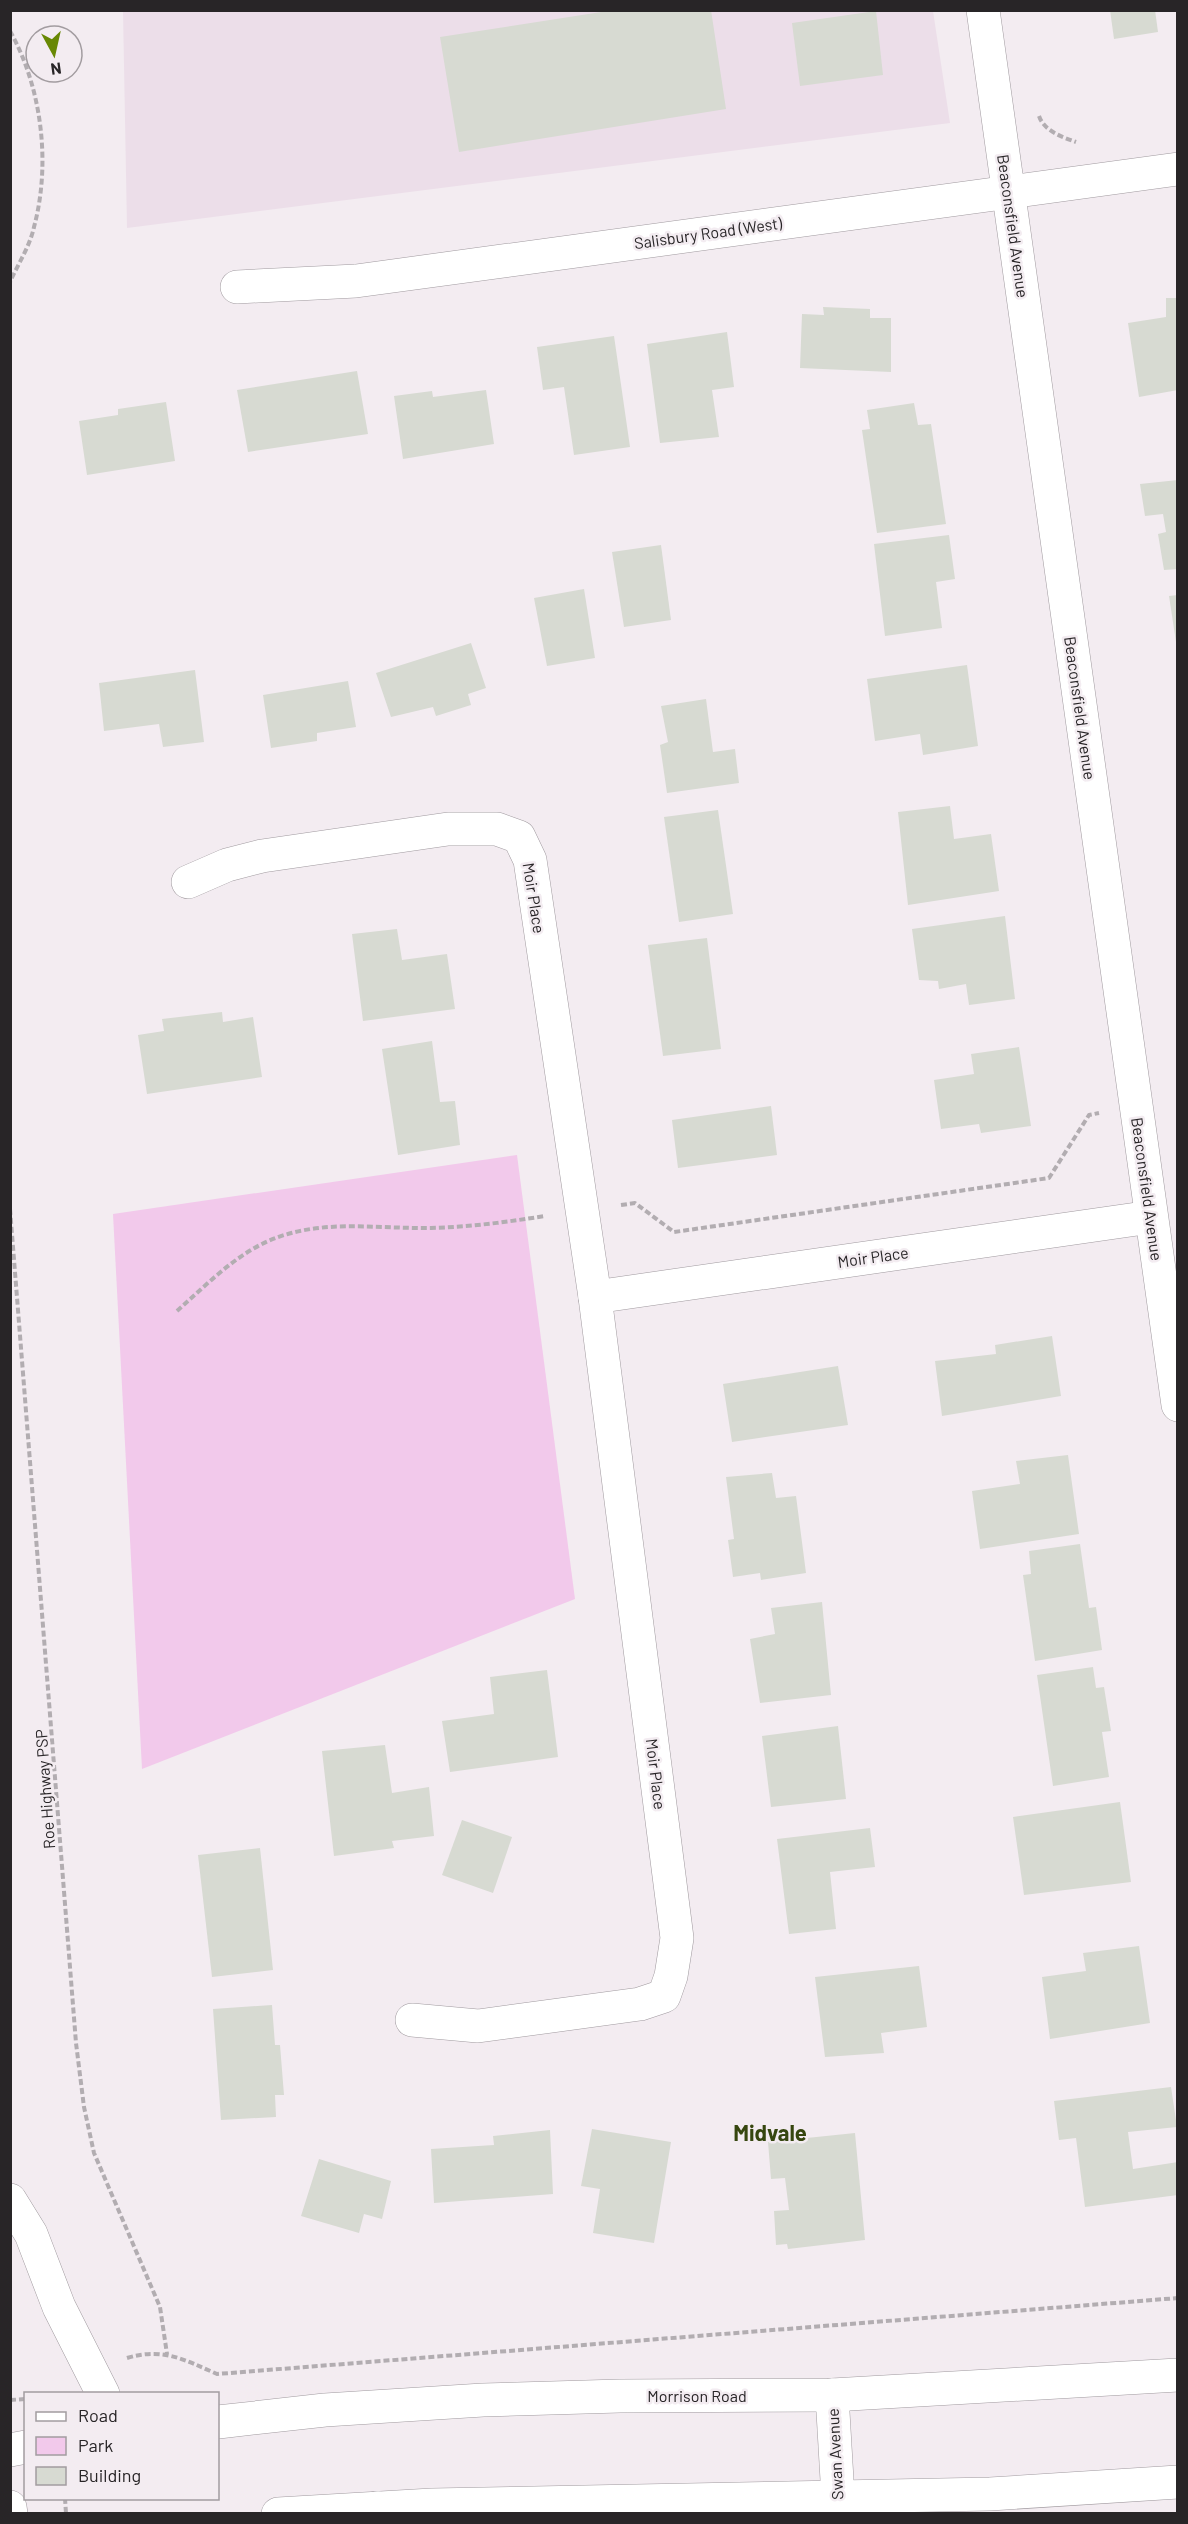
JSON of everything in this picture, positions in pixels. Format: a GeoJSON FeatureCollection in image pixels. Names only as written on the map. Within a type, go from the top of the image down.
{"type":"FeatureCollection","features":[{"type":"Feature","properties":{"kind":"main road","name":"Beaconsfield Avenue"},"geometry":{"type":"LineString","coordinates":[[983,10],[1178,1405]]}},
{"type":"Feature","properties":{"kind":"main road","name":"Salisbury Road (West)"},"geometry":{"type":"LineString","coordinates":[[237,287],[356,281],[1178,169]]}},
{"type":"Feature","properties":{"kind":"main road","name":"Moir Place"},"geometry":{"type":"LineString","coordinates":[[188,882],[226,865],[262,856],[448,828],[497,829],[519,837],[530,860],[595,1297],[677,1938],[671,1976],[663,1996],[640,2004],[478,2026],[412,2020]]}},
{"type":"Feature","properties":{"kind":"main road","name":"Moir Place"},"geometry":{"type":"LineString","coordinates":[[595,1297],[1151,1217]]}},
{"type":"Feature","properties":{"kind":"main road"},"geometry":{"type":"LineString","coordinates":[[10,2200],[31,2235],[58,2307],[99,2386]]}},
{"type":"Feature","properties":{"kind":"main road","name":"Morrison Road"},"geometry":{"type":"LineString","coordinates":[[219,2422],[325,2410],[483,2400],[620,2396],[832,2395],[1178,2375]]}},
{"type":"Feature","properties":{"kind":"main road","name":"Swan Avenue"},"geometry":{"type":"LineString","coordinates":[[832,2395],[838,2506]]}},
{"type":"Feature","properties":{"kind":"main road"},"geometry":{"type":"LineString","coordinates":[[278,2514],[838,2506],[1178,2482]]}},
{"type":"Feature","properties":{"kind":"main road"},"geometry":{"type":"LineString","coordinates":[[10,2507],[11,2514]]}},
{"type":"Feature","properties":{"kind":"path"},"geometry":{"type":"LineString","coordinates":[[10,31],[22,52],[37,109],[44,176],[34,229],[10,282]]}},
{"type":"Feature","properties":{"kind":"path"},"geometry":{"type":"LineString","coordinates":[[1038,109],[1040,120],[1056,135],[1084,143]]}},
{"type":"Feature","properties":{"kind":"path"},"geometry":{"type":"LineString","coordinates":[[177,1311],[222,1270],[259,1246],[287,1234],[311,1228],[336,1225],[419,1228],[484,1226],[635,1203],[674,1232],[1049,1178],[1089,1115],[1100,1113]]}},
{"type":"Feature","properties":{"kind":"path","name":"Roe Highway PSP"},"geometry":{"type":"LineString","coordinates":[[10,1209],[76,2043],[84,2107],[94,2153],[160,2307],[167,2354]]}},
{"type":"Feature","properties":{"kind":"path"},"geometry":{"type":"LineString","coordinates":[[99,2386],[128,2358],[148,2352],[167,2354],[218,2374],[1178,2298]]}},
{"type":"Feature","properties":{"kind":"shaded area"},"geometry":{"type":"Polygon","coordinates":[[[123,11],[933,11],[950,123],[127,228],[123,11]]]}},
{"type":"Feature","properties":{"kind":"green space"},"geometry":{"type":"Polygon","coordinates":[[[517,1155],[575,1599],[142,1769],[113,1214],[517,1155]]]}},
{"type":"Feature","properties":{"kind":"building"},"geometry":{"type":"Polygon","coordinates":[[[614,10],[711,10],[726,109],[459,152],[440,37],[614,10]]]}},
{"type":"Feature","properties":{"kind":"building"},"geometry":{"type":"Polygon","coordinates":[[[1110,10],[1155,10],[1158,32],[1114,39],[1110,10]]]}},
{"type":"Feature","properties":{"kind":"building"},"geometry":{"type":"Polygon","coordinates":[[[876,11],[883,75],[800,86],[792,23],[876,11]]]}},
{"type":"Feature","properties":{"kind":"building"},"geometry":{"type":"Polygon","coordinates":[[[1166,298],[1178,298],[1178,390],[1139,397],[1128,323],[1166,317],[1166,298]]]}},
{"type":"Feature","properties":{"kind":"building"},"geometry":{"type":"Polygon","coordinates":[[[823,307],[870,309],[870,318],[891,318],[891,372],[800,368],[802,314],[824,315],[823,307]]]}},
{"type":"Feature","properties":{"kind":"building"},"geometry":{"type":"Polygon","coordinates":[[[727,332],[734,387],[712,390],[719,437],[660,443],[647,344],[727,332]]]}},
{"type":"Feature","properties":{"kind":"building"},"geometry":{"type":"Polygon","coordinates":[[[614,336],[630,447],[574,455],[564,387],[543,390],[537,347],[614,336]]]}},
{"type":"Feature","properties":{"kind":"building"},"geometry":{"type":"Polygon","coordinates":[[[357,371],[368,434],[248,452],[237,390],[357,371]]]}},
{"type":"Feature","properties":{"kind":"building"},"geometry":{"type":"Polygon","coordinates":[[[486,390],[494,444],[403,459],[394,396],[432,391],[433,397],[486,390]]]}},
{"type":"Feature","properties":{"kind":"building"},"geometry":{"type":"Polygon","coordinates":[[[166,402],[175,461],[87,475],[79,421],[118,415],[118,409],[166,402]]]}},
{"type":"Feature","properties":{"kind":"building"},"geometry":{"type":"Polygon","coordinates":[[[914,403],[918,425],[931,424],[946,524],[877,533],[862,430],[870,429],[867,410],[914,403]]]}},
{"type":"Feature","properties":{"kind":"building"},"geometry":{"type":"Polygon","coordinates":[[[1178,480],[1178,569],[1164,570],[1158,534],[1166,532],[1163,514],[1145,516],[1140,484],[1178,480]]]}},
{"type":"Feature","properties":{"kind":"building"},"geometry":{"type":"Polygon","coordinates":[[[949,535],[955,579],[936,582],[942,628],[885,636],[874,544],[949,535]]]}},
{"type":"Feature","properties":{"kind":"building"},"geometry":{"type":"Polygon","coordinates":[[[661,545],[671,620],[624,627],[612,552],[661,545]]]}},
{"type":"Feature","properties":{"kind":"building"},"geometry":{"type":"Polygon","coordinates":[[[584,589],[595,658],[547,666],[534,598],[584,589]]]}},
{"type":"Feature","properties":{"kind":"building"},"geometry":{"type":"Polygon","coordinates":[[[1178,595],[1178,642],[1176,642],[1169,596],[1178,595]]]}},
{"type":"Feature","properties":{"kind":"building"},"geometry":{"type":"Polygon","coordinates":[[[471,643],[486,688],[468,694],[471,705],[436,716],[433,707],[391,717],[376,673],[471,643]]]}},
{"type":"Feature","properties":{"kind":"building"},"geometry":{"type":"Polygon","coordinates":[[[967,665],[978,746],[923,755],[920,734],[875,741],[867,679],[967,665]]]}},
{"type":"Feature","properties":{"kind":"building"},"geometry":{"type":"Polygon","coordinates":[[[195,670],[204,742],[163,747],[159,724],[104,731],[99,683],[195,670]]]}},
{"type":"Feature","properties":{"kind":"building"},"geometry":{"type":"Polygon","coordinates":[[[348,681],[356,727],[317,733],[317,741],[271,748],[263,695],[348,681]]]}},
{"type":"Feature","properties":{"kind":"building"},"geometry":{"type":"Polygon","coordinates":[[[706,699],[713,752],[735,749],[739,783],[667,793],[660,745],[668,742],[661,706],[706,699]]]}},
{"type":"Feature","properties":{"kind":"building"},"geometry":{"type":"Polygon","coordinates":[[[950,806],[954,839],[991,834],[999,891],[908,905],[898,812],[950,806]]]}},
{"type":"Feature","properties":{"kind":"building"},"geometry":{"type":"Polygon","coordinates":[[[718,810],[733,914],[679,922],[664,817],[718,810]]]}},
{"type":"Feature","properties":{"kind":"building"},"geometry":{"type":"Polygon","coordinates":[[[1005,916],[1015,999],[969,1005],[966,984],[939,989],[938,981],[919,980],[912,929],[1005,916]]]}},
{"type":"Feature","properties":{"kind":"building"},"geometry":{"type":"Polygon","coordinates":[[[397,929],[402,960],[447,954],[455,1009],[363,1021],[352,934],[397,929]]]}},
{"type":"Feature","properties":{"kind":"building"},"geometry":{"type":"Polygon","coordinates":[[[707,938],[721,1049],[663,1056],[648,945],[707,938]]]}},
{"type":"Feature","properties":{"kind":"building"},"geometry":{"type":"Polygon","coordinates":[[[222,1012],[223,1022],[253,1017],[262,1077],[147,1094],[138,1035],[164,1031],[162,1019],[222,1012]]]}},
{"type":"Feature","properties":{"kind":"building"},"geometry":{"type":"Polygon","coordinates":[[[432,1041],[440,1102],[455,1101],[460,1145],[398,1155],[382,1049],[432,1041]]]}},
{"type":"Feature","properties":{"kind":"building"},"geometry":{"type":"Polygon","coordinates":[[[1019,1047],[1031,1126],[981,1133],[979,1124],[941,1129],[934,1080],[974,1074],[971,1054],[1019,1047]]]}},
{"type":"Feature","properties":{"kind":"building"},"geometry":{"type":"Polygon","coordinates":[[[771,1106],[777,1155],[678,1168],[672,1120],[771,1106]]]}},
{"type":"Feature","properties":{"kind":"building"},"geometry":{"type":"Polygon","coordinates":[[[1052,1336],[1061,1396],[942,1416],[935,1361],[996,1354],[995,1345],[1052,1336]]]}},
{"type":"Feature","properties":{"kind":"building"},"geometry":{"type":"Polygon","coordinates":[[[838,1366],[848,1425],[732,1442],[723,1384],[838,1366]]]}},
{"type":"Feature","properties":{"kind":"building"},"geometry":{"type":"Polygon","coordinates":[[[1068,1455],[1079,1534],[980,1549],[972,1491],[1020,1484],[1016,1461],[1068,1455]]]}},
{"type":"Feature","properties":{"kind":"building"},"geometry":{"type":"Polygon","coordinates":[[[772,1473],[776,1498],[796,1496],[806,1573],[761,1580],[760,1573],[733,1577],[728,1540],[734,1539],[726,1477],[772,1473]]]}},
{"type":"Feature","properties":{"kind":"building"},"geometry":{"type":"Polygon","coordinates":[[[1080,1544],[1089,1608],[1096,1607],[1102,1650],[1035,1661],[1023,1575],[1031,1574],[1029,1551],[1080,1544]]]}},
{"type":"Feature","properties":{"kind":"building"},"geometry":{"type":"Polygon","coordinates":[[[822,1602],[831,1695],[760,1703],[750,1639],[775,1634],[771,1608],[822,1602]]]}},
{"type":"Feature","properties":{"kind":"building"},"geometry":{"type":"Polygon","coordinates":[[[1093,1667],[1096,1688],[1104,1687],[1111,1731],[1102,1732],[1109,1777],[1053,1786],[1037,1675],[1093,1667]]]}},
{"type":"Feature","properties":{"kind":"building"},"geometry":{"type":"Polygon","coordinates":[[[547,1670],[558,1757],[450,1772],[442,1721],[494,1714],[490,1677],[547,1670]]]}},
{"type":"Feature","properties":{"kind":"building"},"geometry":{"type":"Polygon","coordinates":[[[838,1726],[846,1799],[771,1807],[762,1736],[838,1726]]]}},
{"type":"Feature","properties":{"kind":"building"},"geometry":{"type":"Polygon","coordinates":[[[385,1745],[392,1793],[429,1787],[434,1836],[392,1841],[394,1848],[334,1856],[322,1751],[385,1745]]]}},
{"type":"Feature","properties":{"kind":"building"},"geometry":{"type":"Polygon","coordinates":[[[1120,1802],[1131,1882],[1024,1895],[1013,1817],[1120,1802]]]}},
{"type":"Feature","properties":{"kind":"building"},"geometry":{"type":"Polygon","coordinates":[[[462,1820],[512,1837],[493,1893],[442,1875],[462,1820]]]}},
{"type":"Feature","properties":{"kind":"building"},"geometry":{"type":"Polygon","coordinates":[[[870,1828],[875,1867],[830,1872],[836,1929],[789,1934],[777,1839],[870,1828]]]}},
{"type":"Feature","properties":{"kind":"building"},"geometry":{"type":"Polygon","coordinates":[[[260,1848],[273,1970],[212,1977],[198,1855],[260,1848]]]}},
{"type":"Feature","properties":{"kind":"building"},"geometry":{"type":"Polygon","coordinates":[[[1139,1946],[1150,2023],[1050,2039],[1042,1977],[1086,1971],[1083,1953],[1139,1946]]]}},
{"type":"Feature","properties":{"kind":"building"},"geometry":{"type":"Polygon","coordinates":[[[919,1966],[927,2027],[881,2033],[884,2053],[825,2057],[815,1977],[919,1966]]]}},
{"type":"Feature","properties":{"kind":"building"},"geometry":{"type":"Polygon","coordinates":[[[272,2005],[275,2045],[280,2045],[284,2095],[275,2095],[276,2117],[221,2120],[213,2009],[272,2005]]]}},
{"type":"Feature","properties":{"kind":"building"},"geometry":{"type":"Polygon","coordinates":[[[1171,2087],[1177,2127],[1128,2132],[1133,2169],[1178,2162],[1178,2195],[1085,2207],[1076,2138],[1059,2140],[1054,2101],[1171,2087]]]}},
{"type":"Feature","properties":{"kind":"building"},"geometry":{"type":"Polygon","coordinates":[[[592,2129],[671,2142],[654,2243],[593,2233],[600,2189],[581,2186],[592,2129]]]}},
{"type":"Feature","properties":{"kind":"building"},"geometry":{"type":"Polygon","coordinates":[[[550,2130],[553,2194],[434,2203],[431,2149],[494,2145],[493,2136],[550,2130]]]}},
{"type":"Feature","properties":{"kind":"building"},"geometry":{"type":"Polygon","coordinates":[[[855,2133],[865,2240],[788,2249],[787,2244],[776,2245],[774,2211],[789,2210],[785,2178],[771,2179],[768,2142],[855,2133]]]}},
{"type":"Feature","properties":{"kind":"building"},"geometry":{"type":"Polygon","coordinates":[[[319,2159],[391,2181],[382,2219],[364,2214],[359,2233],[301,2216],[319,2159]]]}},
{"type":"Feature","properties":{"kind":"district","name":"Midvale"},"geometry":{"type":"Point","coordinates":[770,2133]}}]}
